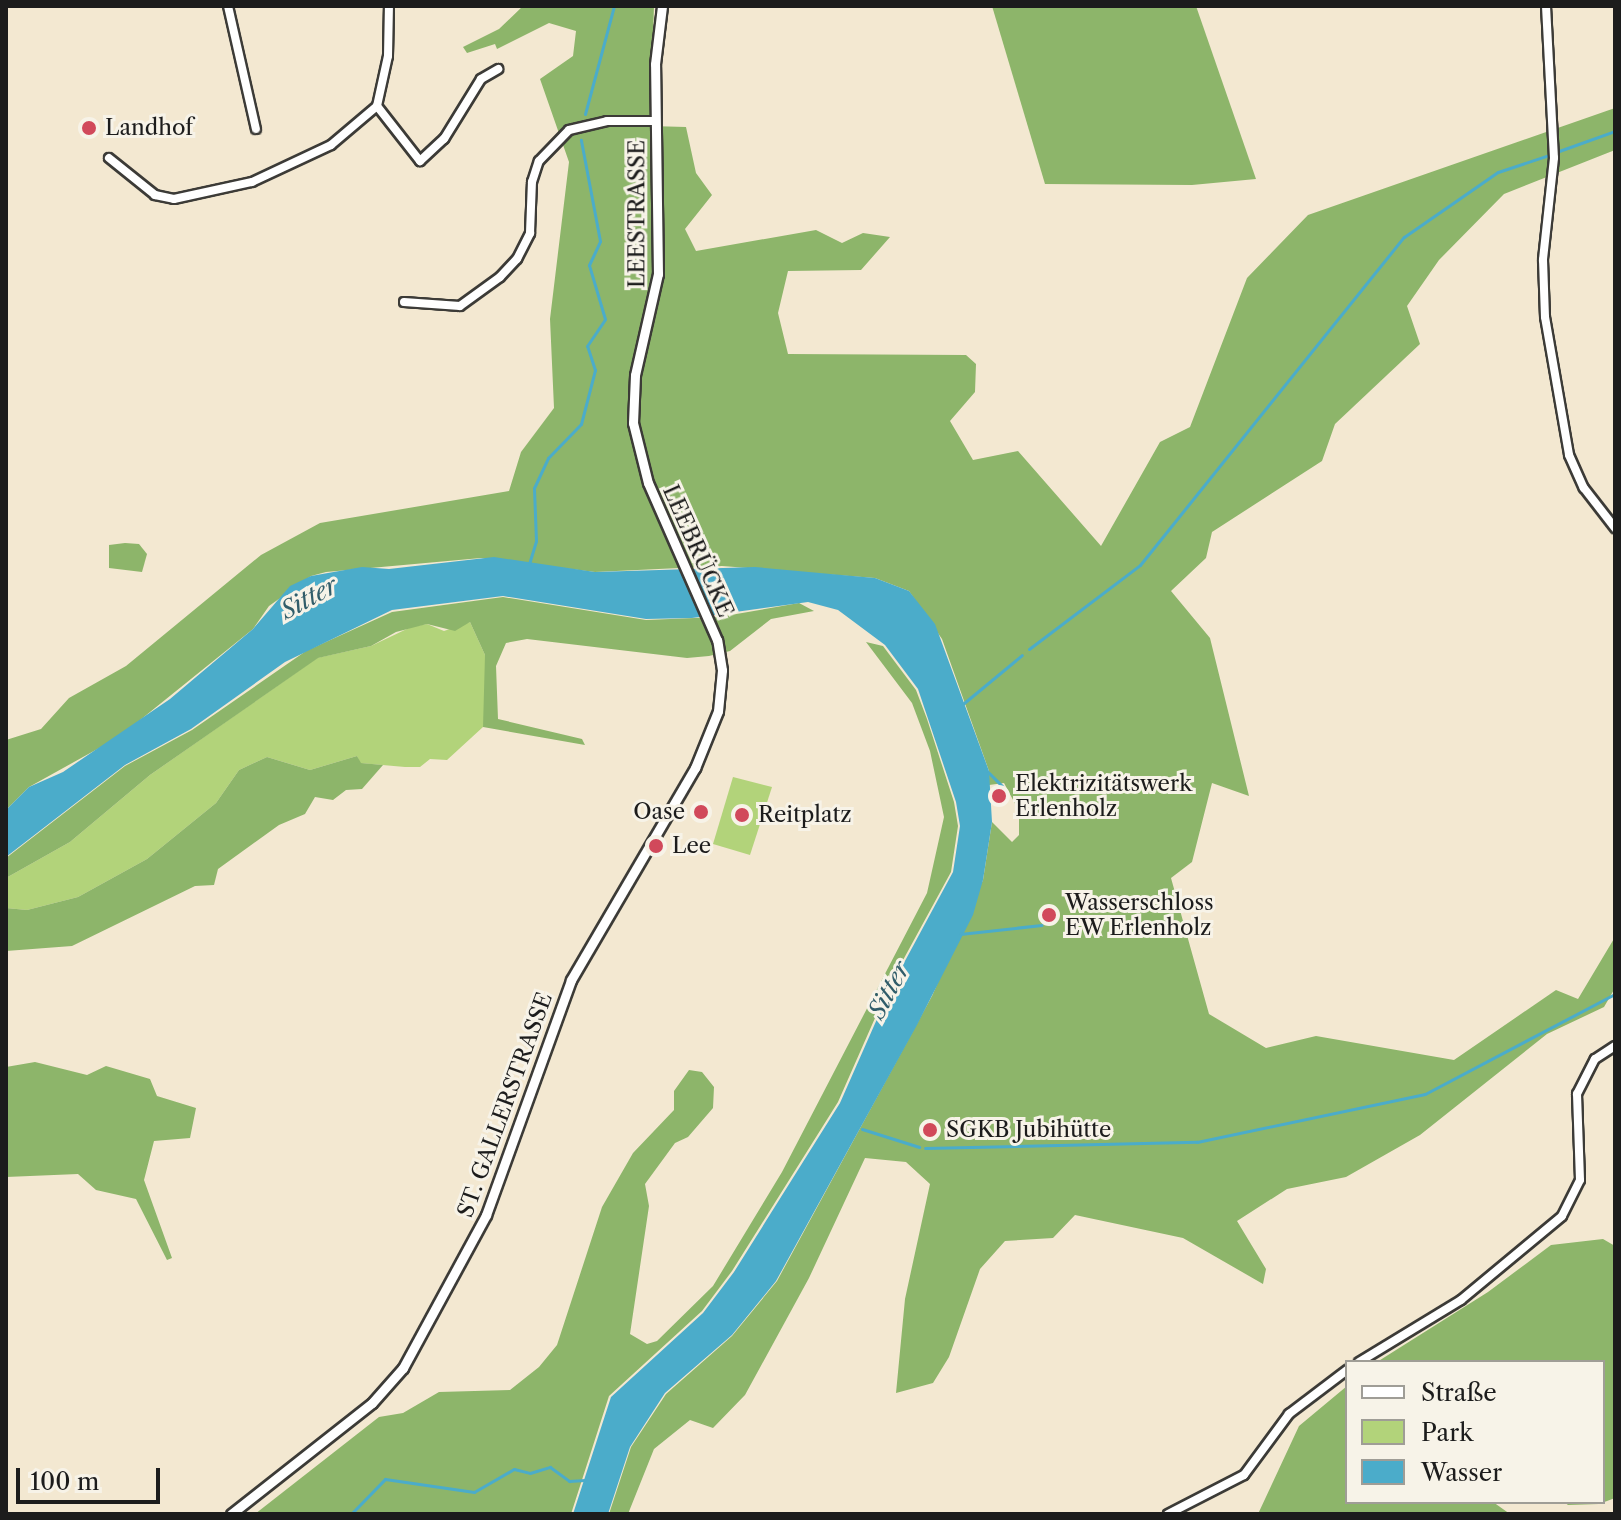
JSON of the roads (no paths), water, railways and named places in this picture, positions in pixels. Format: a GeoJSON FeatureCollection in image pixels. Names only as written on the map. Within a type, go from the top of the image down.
{"type":"FeatureCollection","features":[{"type":"Feature","properties":{"kind":"street"},"geometry":{"type":"LineString","coordinates":[[228,6],[256,129]]}},
{"type":"Feature","properties":{"kind":"street"},"geometry":{"type":"LineString","coordinates":[[109,158],[161,198],[207,194],[252,182],[331,145],[377,106],[388,56],[389,6]]}},
{"type":"Feature","properties":{"kind":"street","name":"LEESTRASSE"},"geometry":{"type":"LineString","coordinates":[[643,467],[632,401],[658,274],[655,121],[662,6]]}},
{"type":"Feature","properties":{"kind":"street"},"geometry":{"type":"LineString","coordinates":[[1546,6],[1554,158],[1543,260],[1548,342],[1569,455],[1584,488],[1615,528]]}},
{"type":"Feature","properties":{"kind":"street"},"geometry":{"type":"LineString","coordinates":[[377,106],[420,161],[444,139],[481,79],[498,69]]}},
{"type":"Feature","properties":{"kind":"street"},"geometry":{"type":"LineString","coordinates":[[404,302],[460,306],[500,277],[517,259],[530,233],[532,182],[539,161],[569,130],[607,121],[655,121]]}},
{"type":"Feature","properties":{"kind":"street","name":"LEEBRÜCKE"},"geometry":{"type":"LineString","coordinates":[[643,467],[719,650]]}},
{"type":"Feature","properties":{"kind":"street","name":"ST. GALLERSTRASSE"},"geometry":{"type":"LineString","coordinates":[[231,1514],[372,1403],[403,1368],[491,1204],[571,980],[709,739],[721,696],[719,650]]}},
{"type":"Feature","properties":{"kind":"street"},"geometry":{"type":"LineString","coordinates":[[1362,1360],[1461,1300],[1562,1216],[1580,1180],[1577,1094],[1595,1059],[1615,1046]]}},
{"type":"Feature","properties":{"kind":"street"},"geometry":{"type":"LineString","coordinates":[[1168,1514],[1244,1475],[1289,1414],[1345,1372]]}},
{"type":"Feature","properties":{"kind":"water","name":"Sitter"},"geometry":{"type":"Polygon","coordinates":[[[494,557],[595,572],[755,567],[875,578],[909,591],[935,624],[989,771],[992,822],[983,880],[973,915],[917,1025],[776,1281],[732,1335],[665,1393],[630,1447],[608,1514],[573,1514],[611,1397],[703,1313],[734,1272],[840,1103],[892,985],[953,872],[960,826],[956,802],[918,689],[885,645],[838,610],[808,602],[692,618],[646,619],[503,596],[392,610],[285,662],[191,729],[125,765],[6,857],[6,810],[29,787],[63,772],[170,699],[253,629],[290,586],[311,576],[362,567],[389,569],[494,557]]]}},
{"type":"Feature","properties":{"kind":"waterway"},"geometry":{"type":"LineString","coordinates":[[585,114],[614,6]]}},
{"type":"Feature","properties":{"kind":"waterway"},"geometry":{"type":"LineString","coordinates":[[1559,151],[1615,131]]}},
{"type":"Feature","properties":{"kind":"waterway"},"geometry":{"type":"LineString","coordinates":[[529,564],[536,541],[534,488],[548,458],[581,424],[595,370],[587,346],[605,319],[589,265],[600,241],[581,140]]}},
{"type":"Feature","properties":{"kind":"waterway"},"geometry":{"type":"LineString","coordinates":[[1029,649],[1140,565],[1404,237],[1498,172],[1546,156]]}},
{"type":"Feature","properties":{"kind":"waterway"},"geometry":{"type":"LineString","coordinates":[[964,703],[1022,655]]}},
{"type":"Feature","properties":{"kind":"waterway"},"geometry":{"type":"LineString","coordinates":[[988,772],[1002,786]]}},
{"type":"Feature","properties":{"kind":"waterway"},"geometry":{"type":"LineString","coordinates":[[960,934],[1042,925]]}},
{"type":"Feature","properties":{"kind":"waterway"},"geometry":{"type":"LineString","coordinates":[[925,1148],[1197,1142],[1425,1094],[1615,994]]}},
{"type":"Feature","properties":{"kind":"waterway"},"geometry":{"type":"LineString","coordinates":[[862,1129],[919,1147]]}},
{"type":"Feature","properties":{"kind":"waterway"},"geometry":{"type":"LineString","coordinates":[[351,1514],[385,1479],[474,1492],[514,1469],[530,1473],[550,1467],[569,1481],[585,1480]]}},
{"type":"Feature","properties":{"kind":"place","name":"Landhof"},"geometry":{"type":"Point","coordinates":[89,128]}},
{"type":"Feature","properties":{"kind":"place","name":"Elektrizitätswerk Erlenholz"},"geometry":{"type":"Point","coordinates":[999,796]}},
{"type":"Feature","properties":{"kind":"place","name":"Oase"},"geometry":{"type":"Point","coordinates":[701,812]}},
{"type":"Feature","properties":{"kind":"place","name":"Reitplatz"},"geometry":{"type":"Point","coordinates":[742,815]}},
{"type":"Feature","properties":{"kind":"place","name":"Lee"},"geometry":{"type":"Point","coordinates":[656,846]}},
{"type":"Feature","properties":{"kind":"place","name":"Wasserschloss EW Erlenholz"},"geometry":{"type":"Point","coordinates":[1049,915]}},
{"type":"Feature","properties":{"kind":"place","name":"SGKB Jubihütte"},"geometry":{"type":"Point","coordinates":[930,1130]}}]}
